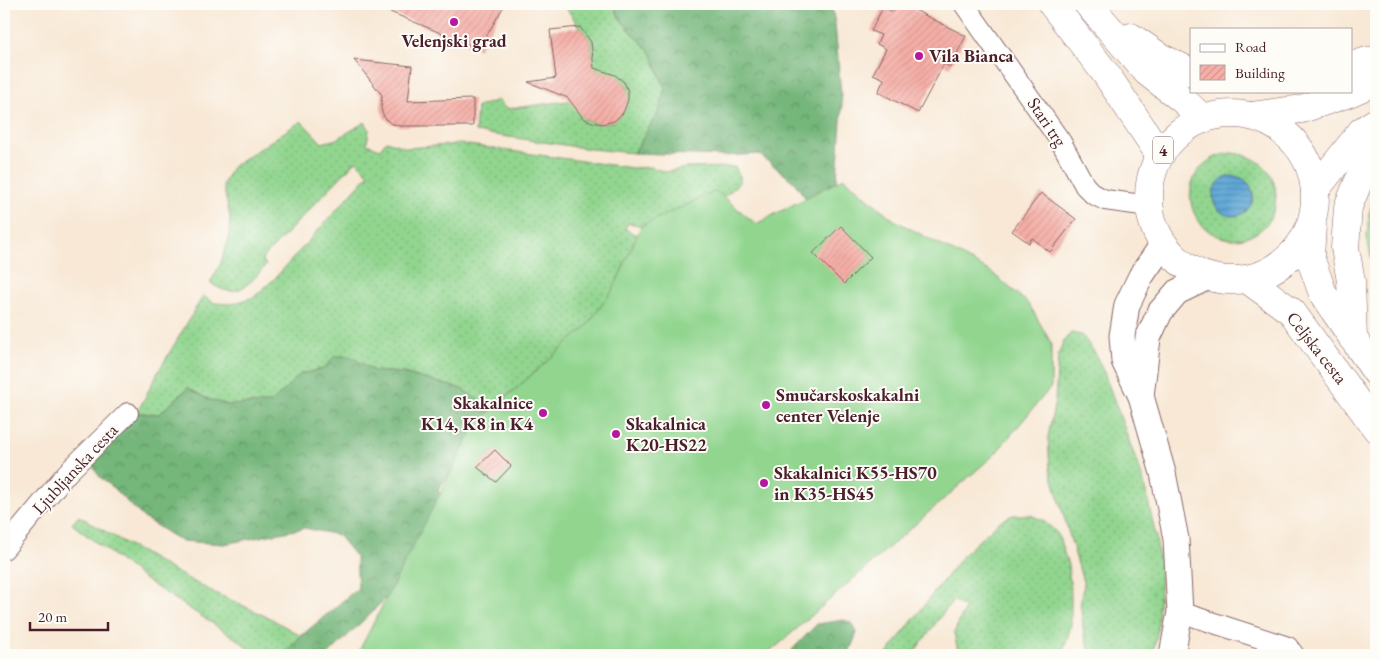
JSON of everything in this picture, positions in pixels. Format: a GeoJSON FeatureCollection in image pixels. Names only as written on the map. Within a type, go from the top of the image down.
{"type":"FeatureCollection","features":[{"type":"Feature","properties":{"kind":"main road"},"geometry":{"type":"LineString","coordinates":[[1052,4],[1106,74],[1160,155]]}},
{"type":"Feature","properties":{"kind":"main road"},"geometry":{"type":"LineString","coordinates":[[1091,8],[1160,57],[1190,72]]}},
{"type":"Feature","properties":{"kind":"main road"},"geometry":{"type":"LineString","coordinates":[[1091,8],[1147,72],[1183,100],[1203,119]]}},
{"type":"Feature","properties":{"kind":"main road"},"geometry":{"type":"LineString","coordinates":[[1352,66],[1368,61],[1376,61]]}},
{"type":"Feature","properties":{"kind":"main road","name":"4"},"geometry":{"type":"LineString","coordinates":[[1352,92],[1376,81]]}},
{"type":"Feature","properties":{"kind":"main road","name":"4"},"geometry":{"type":"LineString","coordinates":[[1247,279],[1227,280],[1208,277],[1182,264],[1163,244],[1154,226],[1149,206],[1149,188],[1153,171],[1160,155],[1178,134],[1203,119],[1227,114],[1251,116],[1302,109],[1351,92]]}},
{"type":"Feature","properties":{"kind":"main road"},"geometry":{"type":"LineString","coordinates":[[1251,116],[1275,126],[1295,143],[1308,165],[1314,203]]}},
{"type":"Feature","properties":{"kind":"main road"},"geometry":{"type":"LineString","coordinates":[[1247,279],[1265,273],[1282,264],[1296,250],[1306,234],[1314,203],[1362,131],[1376,122]]}},
{"type":"Feature","properties":{"kind":"main road","name":"Celjska cesta"},"geometry":{"type":"LineString","coordinates":[[1353,339],[1351,281],[1345,248],[1348,207],[1362,173],[1376,156]]}},
{"type":"Feature","properties":{"kind":"main road","name":"Celjska cesta"},"geometry":{"type":"LineString","coordinates":[[1314,203],[1310,257],[1322,294],[1376,372]]}},
{"type":"Feature","properties":{"kind":"main road","name":"Celjska cesta"},"geometry":{"type":"LineString","coordinates":[[1247,279],[1292,312],[1376,428]]}},
{"type":"Feature","properties":{"kind":"street","name":"Stari trg"},"geometry":{"type":"LineString","coordinates":[[964,4],[1061,142],[1086,186],[1093,194],[1105,200],[1149,206]]}},
{"type":"Feature","properties":{"kind":"street"},"geometry":{"type":"LineString","coordinates":[[1163,244],[1141,276],[1127,305],[1122,336],[1124,361],[1141,396],[1163,473],[1176,539],[1180,612],[1172,655]]}},
{"type":"Feature","properties":{"kind":"street"},"geometry":{"type":"LineString","coordinates":[[1141,396],[1148,338],[1160,312],[1177,292],[1208,277]]}},
{"type":"Feature","properties":{"kind":"street","name":"Ljubljanska cesta"},"geometry":{"type":"LineString","coordinates":[[4,549],[67,473],[128,413]]}},
{"type":"Feature","properties":{"kind":"street"},"geometry":{"type":"LineString","coordinates":[[1180,612],[1288,647],[1294,655]]}},
{"type":"Feature","properties":{"kind":"green space"},"geometry":{"type":"Polygon","coordinates":[[[563,4],[613,4],[620,19],[651,53],[665,88],[660,109],[634,153],[591,149],[475,132],[477,107],[498,100],[506,109],[576,100],[583,118],[598,123],[614,121],[628,91],[622,81],[615,76],[594,74],[591,42],[563,4]]]}},
{"type":"Feature","properties":{"kind":"green space"},"geometry":{"type":"Polygon","coordinates":[[[613,4],[831,4],[835,24],[842,106],[836,194],[812,207],[794,182],[759,154],[724,156],[634,153],[660,109],[665,88],[651,53],[620,19],[613,4]]]}},
{"type":"Feature","properties":{"kind":"green space"},"geometry":{"type":"Polygon","coordinates":[[[301,121],[322,143],[337,139],[365,122],[369,129],[367,144],[380,149],[386,141],[407,148],[461,144],[632,168],[651,167],[666,172],[685,168],[735,167],[741,180],[728,194],[713,202],[643,226],[628,223],[625,229],[638,236],[680,240],[517,397],[511,391],[492,414],[462,389],[403,373],[374,371],[350,356],[323,369],[300,374],[271,403],[228,405],[208,399],[188,388],[159,414],[137,413],[157,374],[203,296],[214,303],[232,304],[254,297],[275,278],[369,174],[356,161],[262,259],[266,265],[244,287],[228,291],[210,283],[220,265],[229,238],[230,217],[223,185],[232,167],[301,121]]]}},
{"type":"Feature","properties":{"kind":"green space"},"geometry":{"type":"Polygon","coordinates":[[[1231,153],[1252,158],[1266,168],[1274,182],[1276,198],[1273,213],[1264,227],[1251,236],[1233,239],[1218,236],[1198,220],[1192,208],[1190,195],[1192,182],[1199,170],[1210,160],[1220,155],[1231,153]],[[1244,179],[1219,182],[1214,189],[1213,198],[1253,194],[1250,186],[1244,179]]]}},
{"type":"Feature","properties":{"kind":"green space","name":"Smučarskoskakalni center Velenje"},"geometry":{"type":"Polygon","coordinates":[[[844,178],[894,220],[991,272],[1029,304],[1051,343],[1051,387],[995,454],[777,646],[762,655],[357,655],[476,424],[586,327],[614,288],[641,226],[716,191],[756,224],[844,178]]]}},
{"type":"Feature","properties":{"kind":"green space"},"geometry":{"type":"Polygon","coordinates":[[[1376,193],[1376,280],[1367,238],[1369,213],[1376,193]]]}},
{"type":"Feature","properties":{"kind":"green space"},"geometry":{"type":"Polygon","coordinates":[[[1071,333],[1082,335],[1095,353],[1105,375],[1143,479],[1156,536],[1161,575],[1157,634],[1153,655],[1088,655],[1089,649],[1084,634],[1080,601],[1084,585],[1050,469],[1048,437],[1055,401],[1058,356],[1063,342],[1071,333]]]}},
{"type":"Feature","properties":{"kind":"green space"},"geometry":{"type":"Polygon","coordinates":[[[335,356],[350,356],[374,371],[403,373],[462,389],[480,401],[492,414],[477,441],[438,489],[453,537],[415,580],[387,597],[328,655],[283,655],[301,636],[358,588],[356,557],[338,535],[305,528],[224,544],[181,541],[144,518],[99,476],[91,463],[137,413],[159,414],[188,388],[207,399],[228,405],[271,403],[300,374],[323,369],[335,356]]]}},
{"type":"Feature","properties":{"kind":"green space"},"geometry":{"type":"Polygon","coordinates":[[[1013,515],[1031,515],[1044,521],[1058,534],[1068,565],[1071,594],[1071,626],[1062,655],[959,655],[954,633],[965,608],[953,600],[912,655],[886,655],[963,555],[1000,521],[1013,515]]]}},
{"type":"Feature","properties":{"kind":"green space"},"geometry":{"type":"Polygon","coordinates":[[[79,516],[170,569],[213,592],[272,619],[301,636],[283,655],[255,655],[241,642],[144,579],[72,524],[79,516]]]}},
{"type":"Feature","properties":{"kind":"green space"},"geometry":{"type":"Polygon","coordinates":[[[844,620],[853,624],[857,633],[850,650],[852,655],[787,655],[817,624],[844,620]]]}},
{"type":"Feature","properties":{"kind":"water"},"geometry":{"type":"Polygon","coordinates":[[[1233,176],[1247,182],[1253,196],[1247,210],[1233,216],[1219,210],[1213,196],[1219,182],[1233,176]]]}},
{"type":"Feature","properties":{"kind":"building","name":"Velenjski grad"},"geometry":{"type":"Polygon","coordinates":[[[371,4],[505,4],[479,49],[371,4]]]}},
{"type":"Feature","properties":{"kind":"building","name":"Vila Bianca"},"geometry":{"type":"Polygon","coordinates":[[[897,4],[903,4],[966,36],[950,67],[944,64],[918,113],[878,92],[884,79],[873,74],[886,49],[877,44],[881,35],[871,31],[883,7],[893,12],[897,4]]]}},
{"type":"Feature","properties":{"kind":"building"},"geometry":{"type":"Polygon","coordinates":[[[580,27],[591,42],[594,68],[615,75],[624,82],[628,91],[628,100],[623,113],[614,121],[602,124],[583,118],[568,98],[528,82],[556,78],[550,30],[580,27]]]}},
{"type":"Feature","properties":{"kind":"building"},"geometry":{"type":"Polygon","coordinates":[[[354,60],[412,66],[408,101],[473,99],[473,126],[400,126],[390,123],[384,117],[381,109],[382,95],[354,60]]]}},
{"type":"Feature","properties":{"kind":"building"},"geometry":{"type":"Polygon","coordinates":[[[1041,193],[1076,219],[1050,252],[1032,238],[1029,243],[1012,231],[1041,193]]]}},
{"type":"Feature","properties":{"kind":"building"},"geometry":{"type":"Polygon","coordinates":[[[841,226],[871,257],[844,284],[813,253],[841,226]]]}},
{"type":"Feature","properties":{"kind":"building"},"geometry":{"type":"Polygon","coordinates":[[[495,450],[511,466],[496,482],[477,467],[495,450]]]}},
{"type":"Feature","properties":{"kind":"place","name":"Velenjski grad"},"geometry":{"type":"Point","coordinates":[454,22]}},
{"type":"Feature","properties":{"kind":"place","name":"Vila Bianca"},"geometry":{"type":"Point","coordinates":[919,56]}},
{"type":"Feature","properties":{"kind":"place","name":"Smučarskoskakalni center Velenje"},"geometry":{"type":"Point","coordinates":[766,405]}},
{"type":"Feature","properties":{"kind":"place","name":"Skakalnice K14, K8 in K4"},"geometry":{"type":"Point","coordinates":[543,413]}},
{"type":"Feature","properties":{"kind":"place","name":"Skakalnica K20-HS22"},"geometry":{"type":"Point","coordinates":[616,434]}},
{"type":"Feature","properties":{"kind":"place","name":"Skakalnici K55-HS70 in K35-HS45"},"geometry":{"type":"Point","coordinates":[764,483]}}]}
